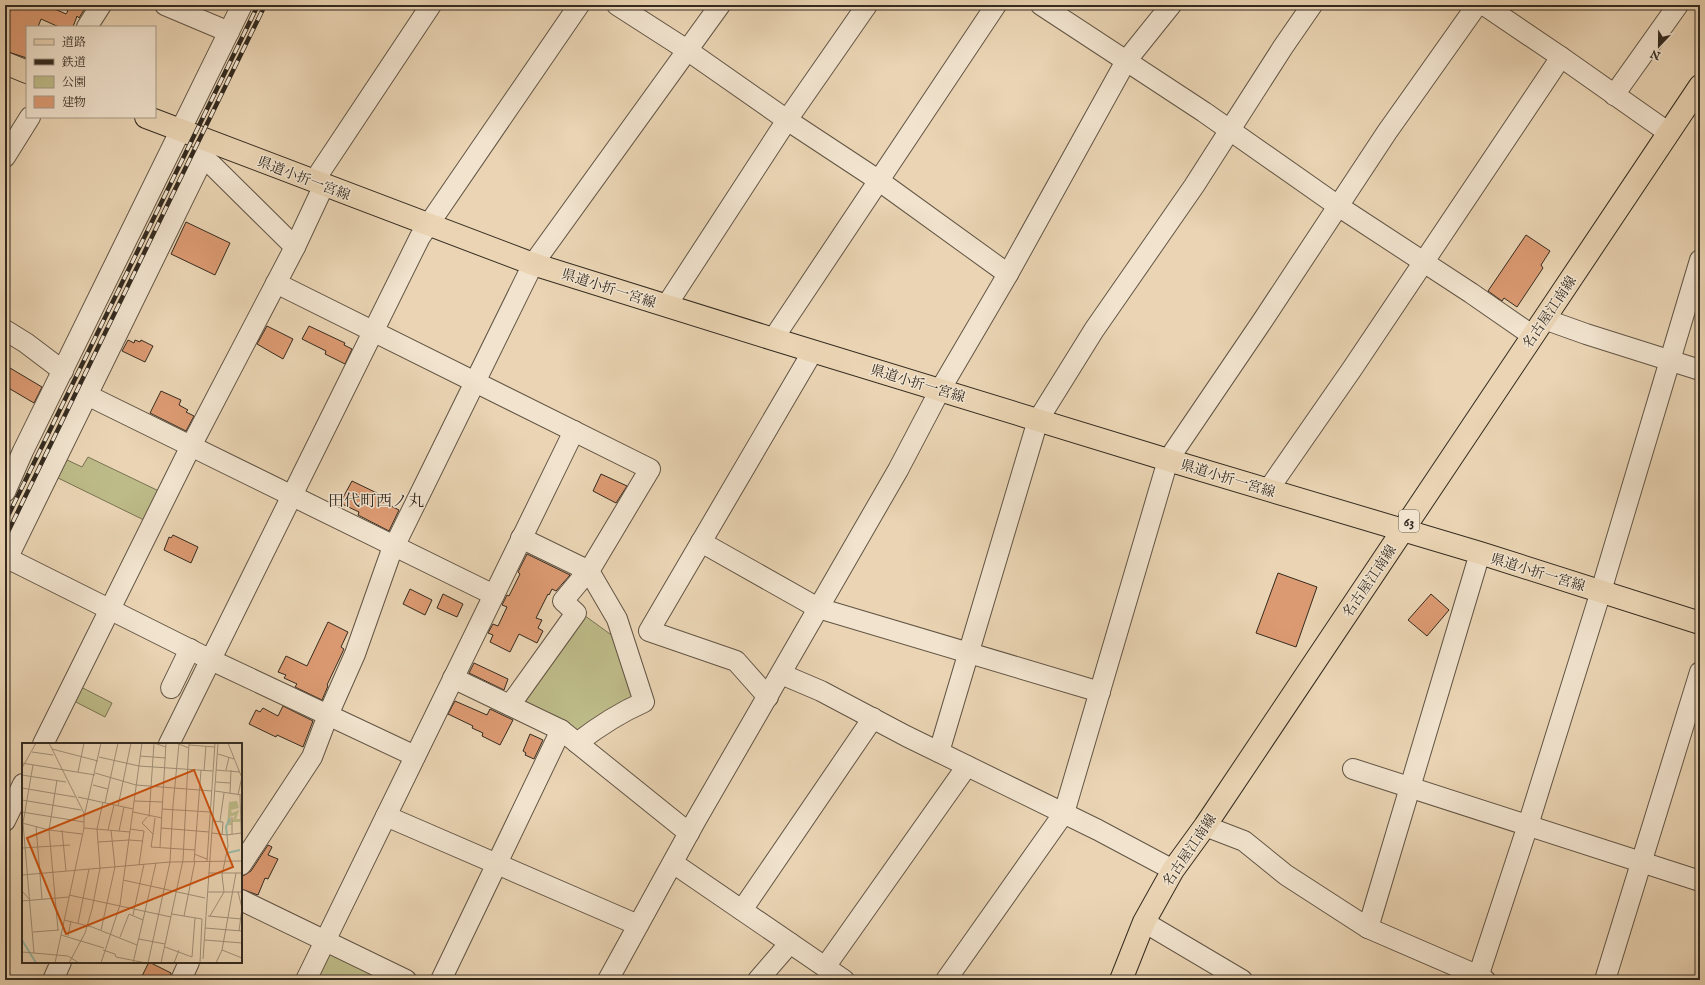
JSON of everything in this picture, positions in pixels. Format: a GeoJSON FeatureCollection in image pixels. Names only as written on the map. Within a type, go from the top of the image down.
{"type":"FeatureCollection","features":[{"type":"Feature","properties":{"kind":"main road"},"geometry":{"type":"LineString","coordinates":[[5,63],[26,72]]}},
{"type":"Feature","properties":{"kind":"main road","name":"名古屋江南線"},"geometry":{"type":"LineString","coordinates":[[1126,974],[1144,922],[1174,870],[1205,826],[1700,86]]}},
{"type":"Feature","properties":{"kind":"main road","name":"県道小折一宮線"},"geometry":{"type":"LineString","coordinates":[[149,118],[182,130],[207,151],[319,183],[533,264],[1168,460],[1480,553],[1700,623]]}},
{"type":"Feature","properties":{"kind":"street"},"geometry":{"type":"LineString","coordinates":[[88,26],[101,5]]}},
{"type":"Feature","properties":{"kind":"street"},"geometry":{"type":"LineString","coordinates":[[164,5],[229,32]]}},
{"type":"Feature","properties":{"kind":"street"},"geometry":{"type":"LineString","coordinates":[[8,480],[182,130],[242,5]]}},
{"type":"Feature","properties":{"kind":"street"},"geometry":{"type":"LineString","coordinates":[[43,743],[191,446],[295,247],[319,183],[432,5]]}},
{"type":"Feature","properties":{"kind":"street"},"geometry":{"type":"LineString","coordinates":[[170,743],[420,237],[579,5]]}},
{"type":"Feature","properties":{"kind":"street"},"geometry":{"type":"LineString","coordinates":[[616,5],[687,50],[787,120],[878,180],[1008,274]]}},
{"type":"Feature","properties":{"kind":"street"},"geometry":{"type":"LineString","coordinates":[[242,864],[312,757],[328,715],[355,654],[394,546],[533,264],[720,5]]}},
{"type":"Feature","properties":{"kind":"street"},"geometry":{"type":"LineString","coordinates":[[666,306],[787,120],[867,5]]}},
{"type":"Feature","properties":{"kind":"street"},"geometry":{"type":"LineString","coordinates":[[773,339],[996,5]]}},
{"type":"Feature","properties":{"kind":"street"},"geometry":{"type":"LineString","coordinates":[[1041,5],[1230,130],[1338,206],[1423,262],[1538,328],[1700,370]]}},
{"type":"Feature","properties":{"kind":"street"},"geometry":{"type":"LineString","coordinates":[[608,980],[689,833],[898,470],[940,390],[1008,274],[1126,61],[1171,5]]}},
{"type":"Feature","properties":{"kind":"street"},"geometry":{"type":"LineString","coordinates":[[939,752],[1038,420],[1094,330],[1194,186],[1283,47],[1312,5]]}},
{"type":"Feature","properties":{"kind":"street"},"geometry":{"type":"LineString","coordinates":[[946,980],[1064,813],[1168,460],[1416,90],[1477,5]]}},
{"type":"Feature","properties":{"kind":"street"},"geometry":{"type":"LineString","coordinates":[[1484,5],[1669,133]]}},
{"type":"Feature","properties":{"kind":"street"},"geometry":{"type":"LineString","coordinates":[[1614,95],[1678,5]]}},
{"type":"Feature","properties":{"kind":"street"},"geometry":{"type":"LineString","coordinates":[[1268,490],[1352,369],[1561,57]]}},
{"type":"Feature","properties":{"kind":"street"},"geometry":{"type":"LineString","coordinates":[[5,157],[29,118]]}},
{"type":"Feature","properties":{"kind":"street"},"geometry":{"type":"LineString","coordinates":[[207,151],[211,164],[295,247]]}},
{"type":"Feature","properties":{"kind":"street"},"geometry":{"type":"LineString","coordinates":[[207,151],[6,561],[110,609],[211,660],[416,756]]}},
{"type":"Feature","properties":{"kind":"street"},"geometry":{"type":"LineString","coordinates":[[1205,826],[1244,841],[1286,875],[1368,928],[1480,979],[1601,591],[1700,260]]}},
{"type":"Feature","properties":{"kind":"street"},"geometry":{"type":"LineString","coordinates":[[276,283],[650,469],[589,571],[563,601],[576,614],[510,705]]}},
{"type":"Feature","properties":{"kind":"street"},"geometry":{"type":"LineString","coordinates":[[5,330],[26,343],[63,371]]}},
{"type":"Feature","properties":{"kind":"street"},"geometry":{"type":"LineString","coordinates":[[649,631],[813,351]]}},
{"type":"Feature","properties":{"kind":"street"},"geometry":{"type":"LineString","coordinates":[[87,395],[494,595]]}},
{"type":"Feature","properties":{"kind":"street"},"geometry":{"type":"LineString","coordinates":[[306,980],[574,431]]}},
{"type":"Feature","properties":{"kind":"street"},"geometry":{"type":"LineString","coordinates":[[521,538],[589,571],[617,619],[644,702],[601,724],[577,743]]}},
{"type":"Feature","properties":{"kind":"street"},"geometry":{"type":"LineString","coordinates":[[700,542],[818,608],[1100,692]]}},
{"type":"Feature","properties":{"kind":"street"},"geometry":{"type":"LineString","coordinates":[[1368,928],[1480,553]]}},
{"type":"Feature","properties":{"kind":"street"},"geometry":{"type":"LineString","coordinates":[[617,619],[736,661],[768,697]]}},
{"type":"Feature","properties":{"kind":"street"},"geometry":{"type":"LineString","coordinates":[[171,688],[190,649]]}},
{"type":"Feature","properties":{"kind":"street"},"geometry":{"type":"LineString","coordinates":[[1605,980],[1700,672]]}},
{"type":"Feature","properties":{"kind":"street"},"geometry":{"type":"LineString","coordinates":[[781,674],[821,691],[1174,870]]}},
{"type":"Feature","properties":{"kind":"street"},"geometry":{"type":"LineString","coordinates":[[454,678],[561,730],[689,833]]}},
{"type":"Feature","properties":{"kind":"street"},"geometry":{"type":"LineString","coordinates":[[742,910],[873,718]]}},
{"type":"Feature","properties":{"kind":"street"},"geometry":{"type":"LineString","coordinates":[[441,980],[561,730]]}},
{"type":"Feature","properties":{"kind":"street"},"geometry":{"type":"LineString","coordinates":[[825,967],[967,766]]}},
{"type":"Feature","properties":{"kind":"street"},"geometry":{"type":"LineString","coordinates":[[1353,768],[1700,881]]}},
{"type":"Feature","properties":{"kind":"street"},"geometry":{"type":"LineString","coordinates":[[5,821],[17,790]]}},
{"type":"Feature","properties":{"kind":"street"},"geometry":{"type":"LineString","coordinates":[[386,816],[638,925]]}},
{"type":"Feature","properties":{"kind":"street"},"geometry":{"type":"LineString","coordinates":[[673,863],[844,980]]}},
{"type":"Feature","properties":{"kind":"street"},"geometry":{"type":"LineString","coordinates":[[242,900],[406,980]]}},
{"type":"Feature","properties":{"kind":"street"},"geometry":{"type":"LineString","coordinates":[[1144,922],[1242,980]]}},
{"type":"Feature","properties":{"kind":"street"},"geometry":{"type":"LineString","coordinates":[[758,980],[790,943]]}},
{"type":"Feature","properties":{"kind":"street"},"geometry":{"type":"LineString","coordinates":[[53,980],[62,963]]}},
{"type":"Feature","properties":{"kind":"street"},"geometry":{"type":"LineString","coordinates":[[180,980],[188,963]]}},
{"type":"Feature","properties":{"kind":"street"},"geometry":{"type":"LineString","coordinates":[[1108,980],[1126,974]]}},
{"type":"Feature","properties":{"kind":"green space"},"geometry":{"type":"Polygon","coordinates":[[[88,457],[163,493],[148,522],[54,476],[63,458],[82,467],[88,457]]]}},
{"type":"Feature","properties":{"kind":"green space"},"geometry":{"type":"Polygon","coordinates":[[[581,613],[617,639],[636,697],[583,733],[515,702],[581,613]]]}},
{"type":"Feature","properties":{"kind":"green space"},"geometry":{"type":"Polygon","coordinates":[[[79,686],[112,703],[105,717],[72,700],[79,686]]]}},
{"type":"Feature","properties":{"kind":"green space"},"geometry":{"type":"Polygon","coordinates":[[[325,952],[380,973],[377,980],[312,980],[325,952]]]}},
{"type":"Feature","properties":{"kind":"building"},"geometry":{"type":"Polygon","coordinates":[[[12,5],[46,5],[66,14],[68,11],[60,5],[87,5],[79,18],[77,16],[73,26],[57,26],[41,19],[38,26],[26,26],[26,58],[5,51],[5,24],[12,5]]]}},
{"type":"Feature","properties":{"kind":"building"},"geometry":{"type":"Polygon","coordinates":[[[186,222],[230,243],[215,275],[171,254],[186,222]]]}},
{"type":"Feature","properties":{"kind":"building"},"geometry":{"type":"Polygon","coordinates":[[[1526,235],[1550,251],[1541,265],[1543,268],[1517,307],[1504,298],[1502,301],[1488,291],[1526,235]]]}},
{"type":"Feature","properties":{"kind":"building"},"geometry":{"type":"Polygon","coordinates":[[[267,326],[293,339],[283,359],[257,344],[267,326]]]}},
{"type":"Feature","properties":{"kind":"building"},"geometry":{"type":"Polygon","coordinates":[[[309,326],[345,343],[344,345],[352,349],[345,364],[325,354],[326,351],[302,339],[309,326]]]}},
{"type":"Feature","properties":{"kind":"building"},"geometry":{"type":"Polygon","coordinates":[[[128,340],[134,343],[135,340],[140,342],[141,340],[153,346],[145,362],[122,351],[128,340]]]}},
{"type":"Feature","properties":{"kind":"building"},"geometry":{"type":"Polygon","coordinates":[[[5,365],[42,387],[34,403],[5,386],[5,365]]]}},
{"type":"Feature","properties":{"kind":"building"},"geometry":{"type":"Polygon","coordinates":[[[161,391],[181,400],[179,405],[188,410],[186,412],[194,416],[186,431],[150,413],[161,391]]]}},
{"type":"Feature","properties":{"kind":"building"},"geometry":{"type":"Polygon","coordinates":[[[601,474],[627,486],[616,503],[593,491],[601,474]]]}},
{"type":"Feature","properties":{"kind":"building"},"geometry":{"type":"Polygon","coordinates":[[[352,481],[379,494],[377,499],[399,510],[389,531],[358,515],[359,512],[340,503],[352,481]]]}},
{"type":"Feature","properties":{"kind":"building"},"geometry":{"type":"Polygon","coordinates":[[[173,535],[198,547],[191,563],[164,550],[169,537],[171,538],[173,535]]]}},
{"type":"Feature","properties":{"kind":"building"},"geometry":{"type":"Polygon","coordinates":[[[527,554],[570,575],[556,591],[552,589],[549,595],[548,594],[536,618],[542,620],[538,628],[543,631],[537,643],[519,634],[510,652],[490,642],[493,635],[488,633],[493,624],[498,626],[507,607],[502,605],[507,595],[509,596],[520,574],[518,572],[527,554]]]}},
{"type":"Feature","properties":{"kind":"building"},"geometry":{"type":"Polygon","coordinates":[[[1278,573],[1317,587],[1296,647],[1256,633],[1278,573]]]}},
{"type":"Feature","properties":{"kind":"building"},"geometry":{"type":"Polygon","coordinates":[[[410,589],[432,600],[425,615],[403,604],[410,589]]]}},
{"type":"Feature","properties":{"kind":"building"},"geometry":{"type":"Polygon","coordinates":[[[443,594],[463,604],[457,617],[437,608],[443,594]]]}},
{"type":"Feature","properties":{"kind":"building"},"geometry":{"type":"Polygon","coordinates":[[[1431,594],[1449,610],[1427,636],[1408,620],[1431,594]]]}},
{"type":"Feature","properties":{"kind":"building"},"geometry":{"type":"Polygon","coordinates":[[[328,622],[348,632],[341,647],[344,649],[327,685],[328,686],[322,700],[295,687],[297,684],[284,678],[286,675],[278,672],[286,656],[307,666],[328,622]]]}},
{"type":"Feature","properties":{"kind":"building"},"geometry":{"type":"Polygon","coordinates":[[[474,663],[508,679],[504,690],[469,673],[474,663]]]}},
{"type":"Feature","properties":{"kind":"building"},"geometry":{"type":"Polygon","coordinates":[[[455,701],[487,715],[490,709],[513,720],[500,745],[482,736],[483,733],[472,728],[473,726],[448,714],[455,701]]]}},
{"type":"Feature","properties":{"kind":"building"},"geometry":{"type":"Polygon","coordinates":[[[283,706],[313,721],[303,747],[277,735],[276,737],[249,724],[256,710],[260,712],[263,708],[278,716],[283,706]]]}},
{"type":"Feature","properties":{"kind":"building"},"geometry":{"type":"Polygon","coordinates":[[[530,734],[543,740],[534,759],[525,755],[526,753],[523,751],[530,734]]]}},
{"type":"Feature","properties":{"kind":"building"},"geometry":{"type":"Polygon","coordinates":[[[268,845],[272,847],[268,855],[278,859],[268,879],[265,878],[258,895],[242,889],[242,876],[251,871],[268,845]]]}},
{"type":"Feature","properties":{"kind":"building"},"geometry":{"type":"Polygon","coordinates":[[[148,963],[171,973],[170,980],[140,980],[148,963]]]}},
{"type":"Feature","properties":{"kind":"railway"},"geometry":{"type":"LineString","coordinates":[[5,522],[258,5]]}},
{"type":"Feature","properties":{"kind":"railway"},"geometry":{"type":"LineString","coordinates":[[5,538],[265,5]]}},
{"type":"Feature","properties":{"kind":"district","name":"田代町西ノ丸"},"geometry":{"type":"Point","coordinates":[376,500]}}]}
